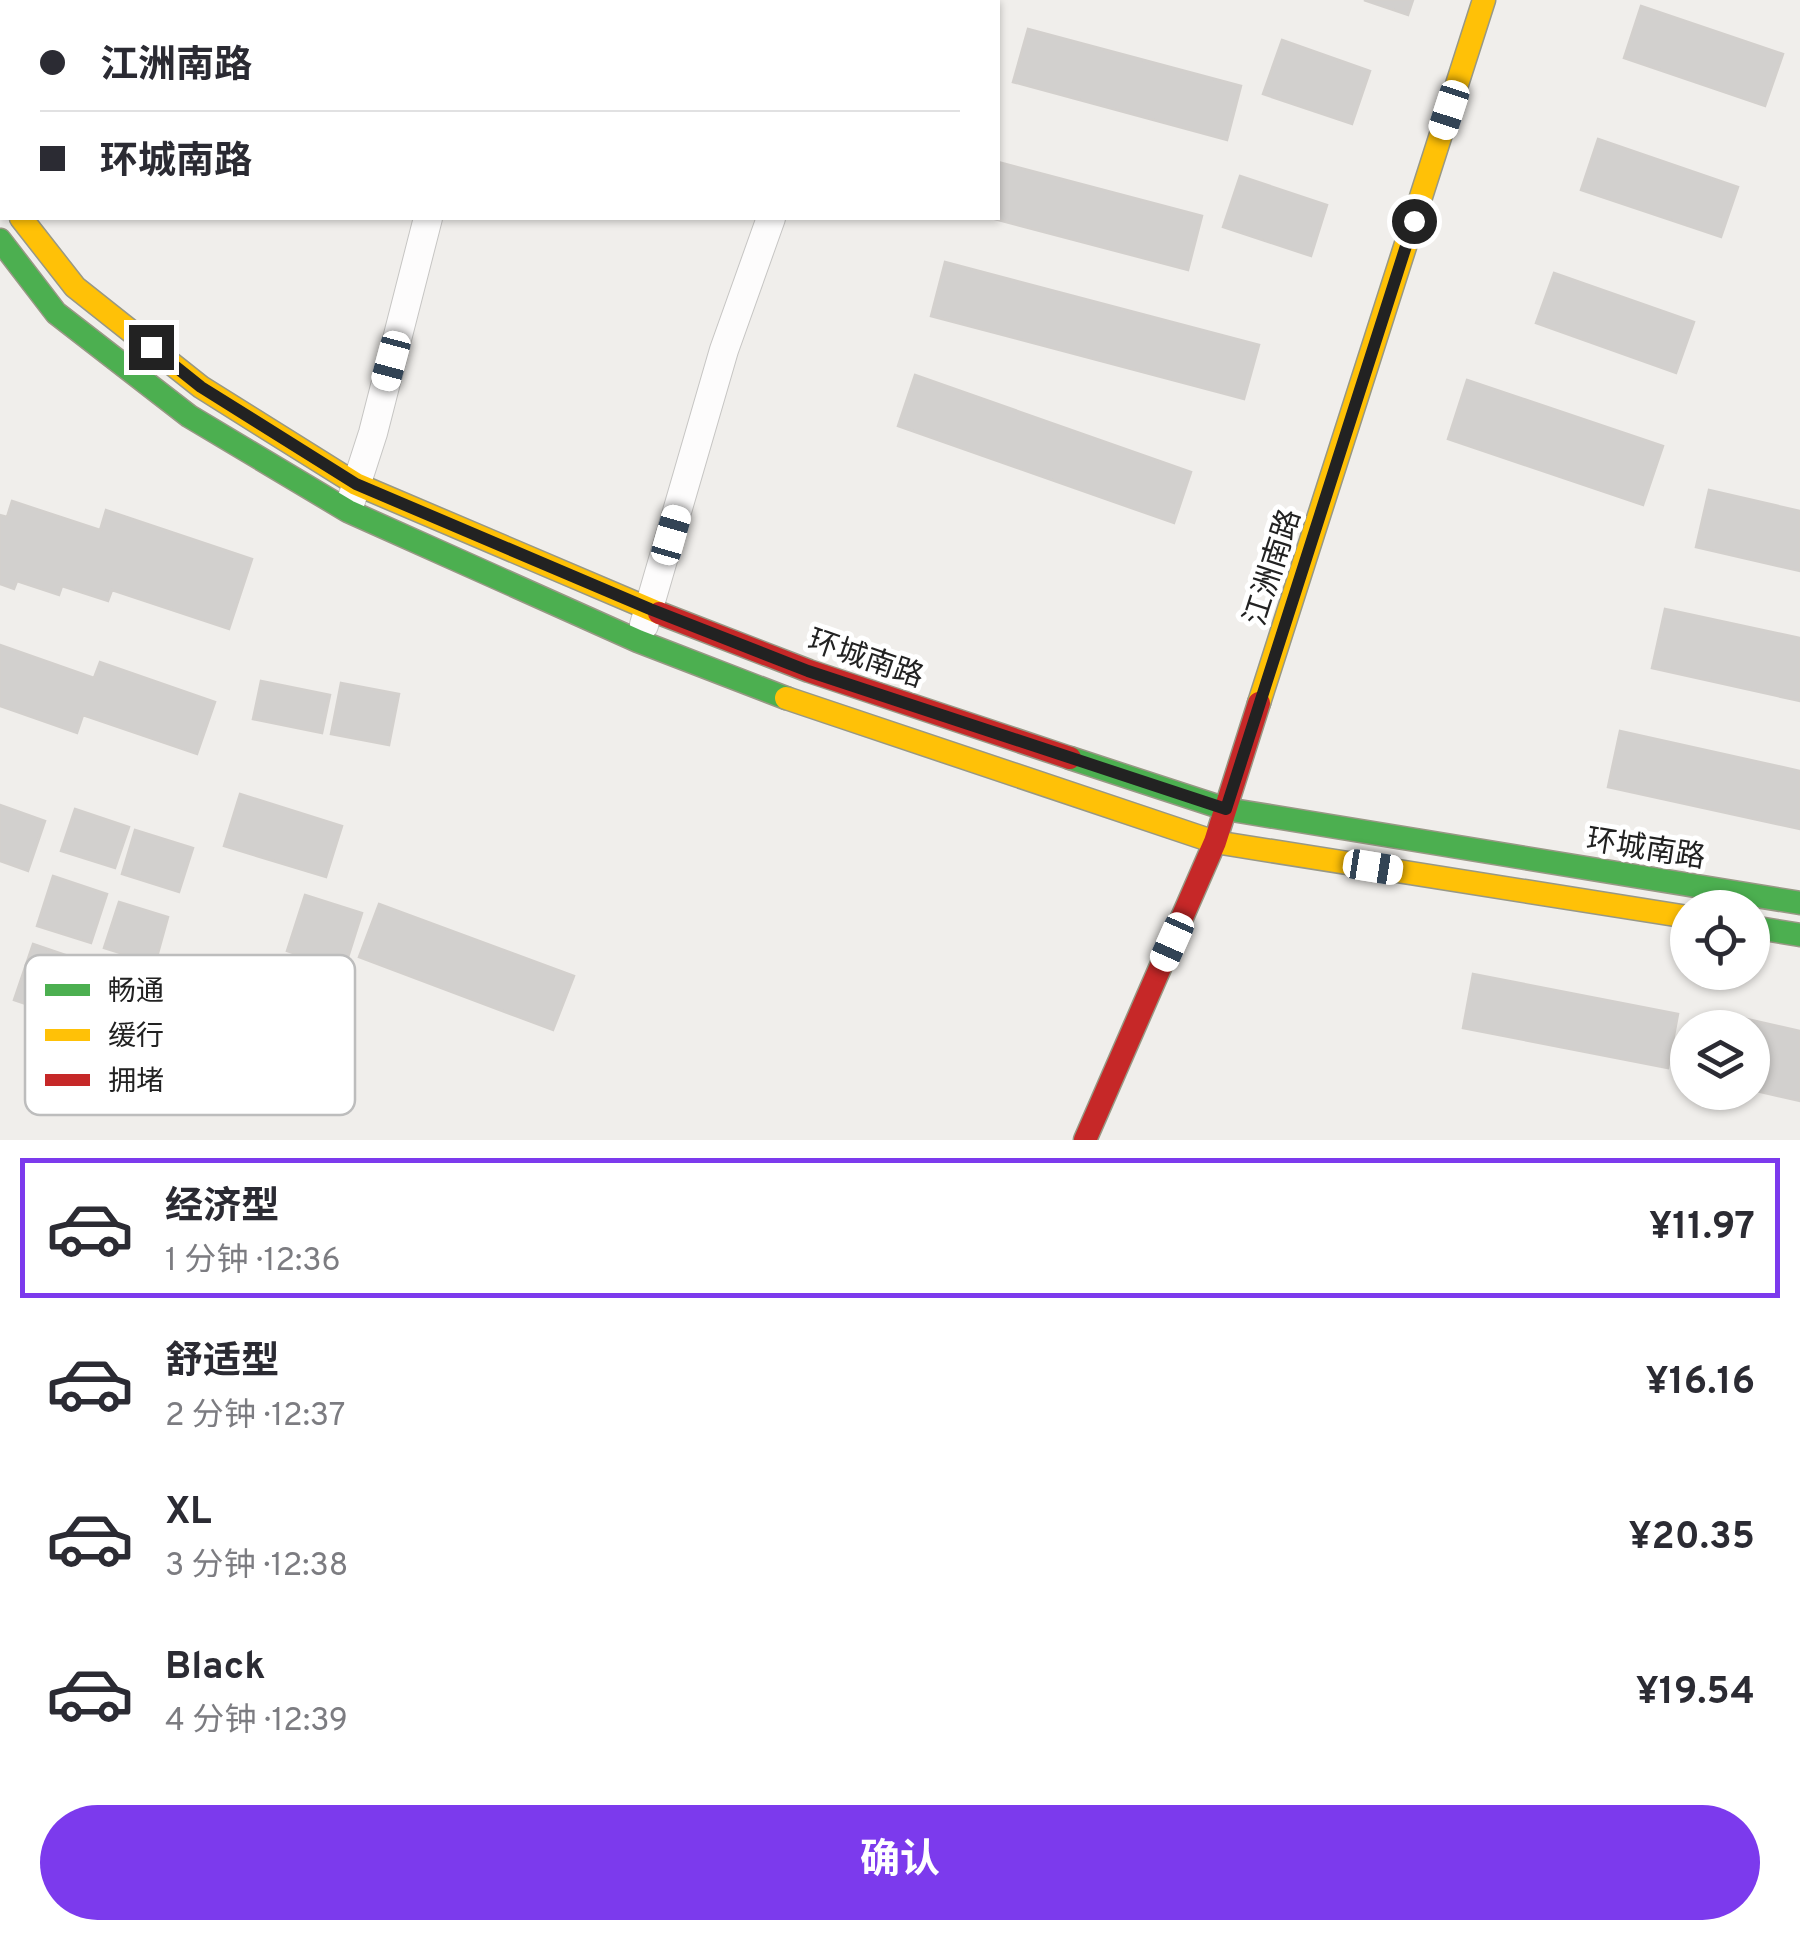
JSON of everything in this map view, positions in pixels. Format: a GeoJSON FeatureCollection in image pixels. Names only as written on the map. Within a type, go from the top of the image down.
{"type":"FeatureCollection","features":[{"type":"Feature","properties":{"kind":"main road","name":"江洲南路"},"geometry":{"type":"LineString","coordinates":[[1085,1140],[1215,842],[1484,0]]}},
{"type":"Feature","properties":{"kind":"main road","name":"环城南路"},"geometry":{"type":"LineString","coordinates":[[23,220],[76,287],[201,387],[352,498],[808,671],[1226,809],[1800,903]]}},
{"type":"Feature","properties":{"kind":"main road","name":"环城南路"},"geometry":{"type":"LineString","coordinates":[[0,240],[56,314],[189,416],[638,641],[798,703],[1215,842],[1670,914]]}},
{"type":"Feature","properties":{"kind":"main road"},"geometry":{"type":"LineString","coordinates":[[1770,931],[1800,935]]}},
{"type":"Feature","properties":{"kind":"street"},"geometry":{"type":"LineString","coordinates":[[352,498],[427,220]]}},
{"type":"Feature","properties":{"kind":"street"},"geometry":{"type":"LineString","coordinates":[[638,641],[724,350],[770,220]]}},
{"type":"Feature","properties":{"kind":"building"},"geometry":{"type":"Polygon","coordinates":[[[1364,0],[1413,0],[1408,15],[1364,0]]]}},
{"type":"Feature","properties":{"kind":"building"},"geometry":{"type":"Polygon","coordinates":[[[1641,6],[1783,54],[1765,106],[1624,58],[1641,6]]]}},
{"type":"Feature","properties":{"kind":"building"},"geometry":{"type":"Polygon","coordinates":[[[1028,29],[1241,86],[1227,140],[1013,82],[1028,29]]]}},
{"type":"Feature","properties":{"kind":"building"},"geometry":{"type":"Polygon","coordinates":[[[1282,40],[1370,71],[1352,124],[1263,94],[1282,40]]]}},
{"type":"Feature","properties":{"kind":"building"},"geometry":{"type":"Polygon","coordinates":[[[1598,139],[1738,187],[1721,237],[1581,190],[1598,139]]]}},
{"type":"Feature","properties":{"kind":"building"},"geometry":{"type":"Polygon","coordinates":[[[1000,163],[1202,216],[1188,270],[999,220],[1000,163]]]}},
{"type":"Feature","properties":{"kind":"building"},"geometry":{"type":"Polygon","coordinates":[[[1240,176],[1327,205],[1311,256],[1223,227],[1240,176]]]}},
{"type":"Feature","properties":{"kind":"building"},"geometry":{"type":"Polygon","coordinates":[[[945,262],[1259,345],[1244,399],[931,316],[945,262]]]}},
{"type":"Feature","properties":{"kind":"building"},"geometry":{"type":"Polygon","coordinates":[[[1554,273],[1694,322],[1676,373],[1536,323],[1554,273]]]}},
{"type":"Feature","properties":{"kind":"building"},"geometry":{"type":"Polygon","coordinates":[[[915,375],[1191,472],[1174,523],[898,426],[915,375]]]}},
{"type":"Feature","properties":{"kind":"building"},"geometry":{"type":"Polygon","coordinates":[[[1467,380],[1663,446],[1643,505],[1448,439],[1467,380]]]}},
{"type":"Feature","properties":{"kind":"building"},"geometry":{"type":"Polygon","coordinates":[[[1709,490],[1800,511],[1800,571],[1696,547],[1709,490]]]}},
{"type":"Feature","properties":{"kind":"building"},"geometry":{"type":"Polygon","coordinates":[[[12,501],[100,530],[106,510],[252,559],[229,629],[112,590],[108,601],[62,586],[59,595],[17,581],[14,589],[0,584],[0,515],[7,517],[12,501]]]}},
{"type":"Feature","properties":{"kind":"building"},"geometry":{"type":"Polygon","coordinates":[[[1665,609],[1800,638],[1800,701],[1652,668],[1665,609]]]}},
{"type":"Feature","properties":{"kind":"building"},"geometry":{"type":"Polygon","coordinates":[[[0,645],[94,678],[100,662],[215,702],[197,754],[83,715],[77,733],[0,706],[0,645]]]}},
{"type":"Feature","properties":{"kind":"building"},"geometry":{"type":"Polygon","coordinates":[[[261,681],[330,695],[322,733],[253,719],[261,681]]]}},
{"type":"Feature","properties":{"kind":"building"},"geometry":{"type":"Polygon","coordinates":[[[341,683],[399,694],[389,745],[331,734],[341,683]]]}},
{"type":"Feature","properties":{"kind":"building"},"geometry":{"type":"Polygon","coordinates":[[[1620,731],[1800,771],[1800,829],[1608,787],[1620,731]]]}},
{"type":"Feature","properties":{"kind":"building"},"geometry":{"type":"Polygon","coordinates":[[[240,794],[342,826],[326,877],[224,846],[240,794]]]}},
{"type":"Feature","properties":{"kind":"building"},"geometry":{"type":"Polygon","coordinates":[[[0,805],[45,821],[28,871],[0,861],[0,805]]]}},
{"type":"Feature","properties":{"kind":"building"},"geometry":{"type":"Polygon","coordinates":[[[75,809],[129,827],[115,868],[61,851],[75,809]]]}},
{"type":"Feature","properties":{"kind":"building"},"geometry":{"type":"Polygon","coordinates":[[[135,830],[193,848],[179,892],[122,874],[135,830]]]}},
{"type":"Feature","properties":{"kind":"building"},"geometry":{"type":"Polygon","coordinates":[[[53,876],[107,894],[91,943],[37,926],[53,876]]]}},
{"type":"Feature","properties":{"kind":"building"},"geometry":{"type":"Polygon","coordinates":[[[305,895],[362,913],[349,955],[299,955],[287,951],[305,895]]]}},
{"type":"Feature","properties":{"kind":"building"},"geometry":{"type":"Polygon","coordinates":[[[119,902],[168,917],[157,955],[126,955],[104,948],[119,902]]]}},
{"type":"Feature","properties":{"kind":"building"},"geometry":{"type":"Polygon","coordinates":[[[379,904],[574,976],[553,1030],[359,957],[379,904]]]}},
{"type":"Feature","properties":{"kind":"building"},"geometry":{"type":"Polygon","coordinates":[[[33,944],[65,955],[29,955],[33,944]]]}},
{"type":"Feature","properties":{"kind":"building"},"geometry":{"type":"Polygon","coordinates":[[[25,968],[25,1004],[14,1000],[25,968]]]}},
{"type":"Feature","properties":{"kind":"building"},"geometry":{"type":"Polygon","coordinates":[[[1473,974],[1670,1012],[1670,1057],[1668,1068],[1463,1028],[1473,974]]]}},
{"type":"Feature","properties":{"kind":"building"},"geometry":{"type":"Polygon","coordinates":[[[1770,1024],[1800,1031],[1800,1101],[1770,1094],[1770,1024]]]}},
{"type":"Feature","properties":{"kind":"traffic: fast"},"geometry":{"type":"LineString","coordinates":[[0,240],[56,313],[189,416],[348,511],[638,641],[786,698]]}},
{"type":"Feature","properties":{"kind":"traffic: fast"},"geometry":{"type":"LineString","coordinates":[[1070,758],[1226,809],[1800,903]]}},
{"type":"Feature","properties":{"kind":"traffic: fast"},"geometry":{"type":"LineString","coordinates":[[1770,930],[1800,935]]}},
{"type":"Feature","properties":{"kind":"traffic: slow"},"geometry":{"type":"LineString","coordinates":[[1259,703],[1484,0]]}},
{"type":"Feature","properties":{"kind":"traffic: slow"},"geometry":{"type":"LineString","coordinates":[[23,220],[75,287],[201,387],[356,484],[659,613]]}},
{"type":"Feature","properties":{"kind":"traffic: slow"},"geometry":{"type":"LineString","coordinates":[[786,698],[1215,842],[1670,914]]}},
{"type":"Feature","properties":{"kind":"traffic: jam"},"geometry":{"type":"LineString","coordinates":[[659,613],[809,671],[1070,758]]}},
{"type":"Feature","properties":{"kind":"traffic: jam"},"geometry":{"type":"LineString","coordinates":[[1085,1140],[1215,842],[1259,703]]}},
{"type":"Feature","properties":{"kind":"route"},"geometry":{"type":"LineString","coordinates":[[151,347],[201,387],[356,484],[650,609],[808,671],[1226,809],[1414,221]]}}]}
